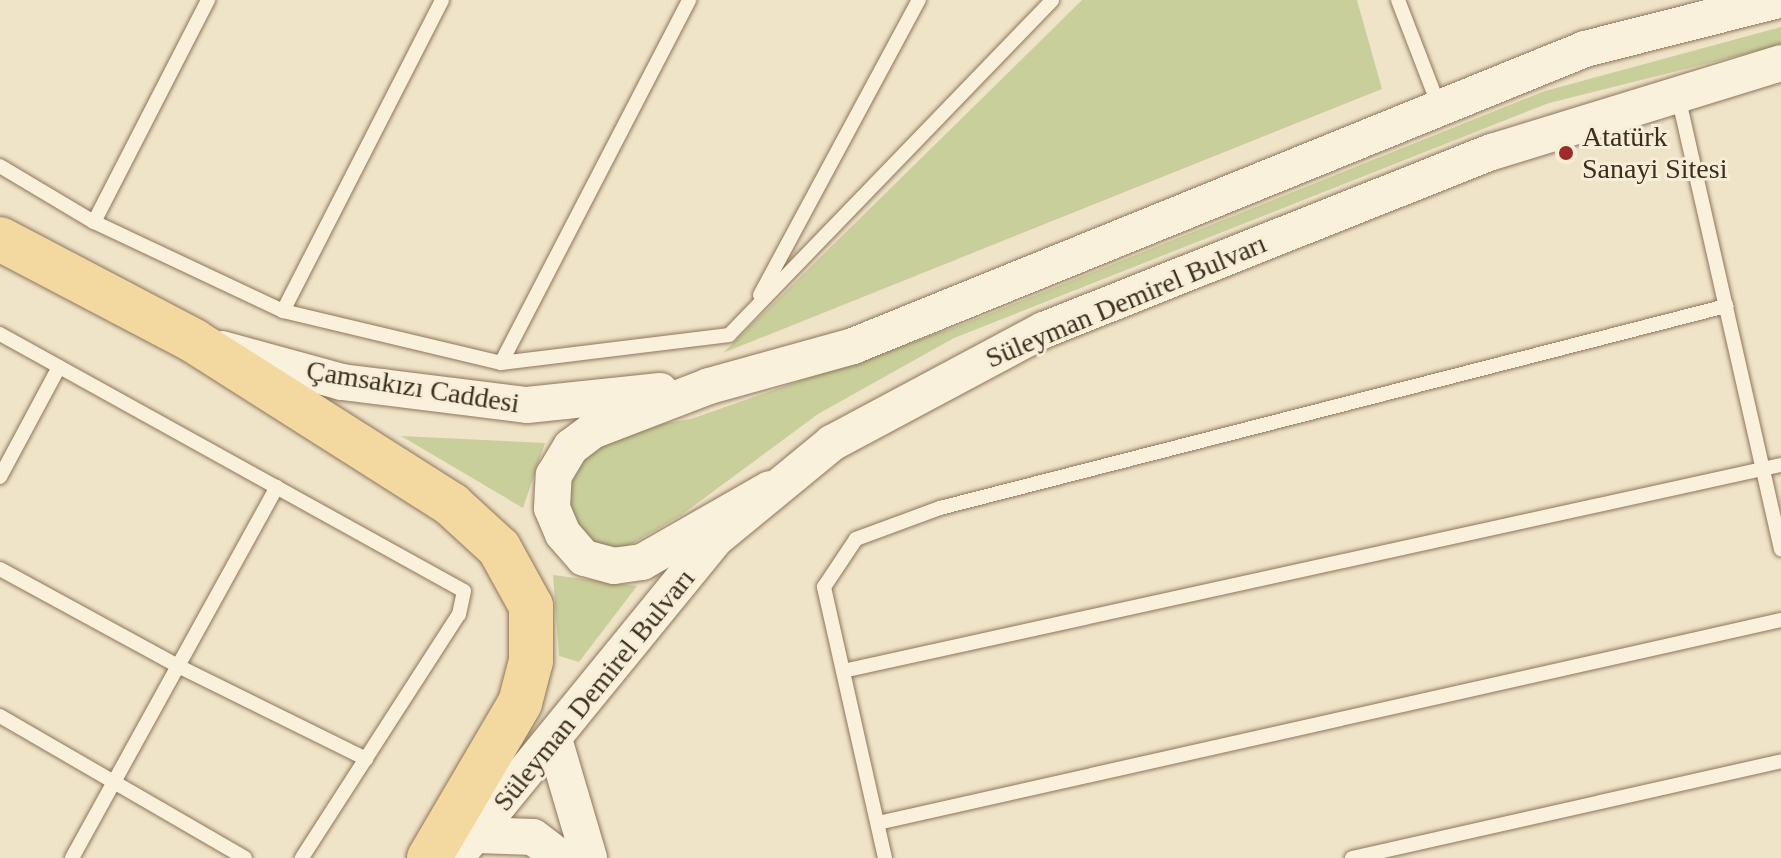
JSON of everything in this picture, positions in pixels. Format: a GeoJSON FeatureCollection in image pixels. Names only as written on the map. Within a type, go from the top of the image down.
{"type":"FeatureCollection","features":[{"type":"Feature","properties":{"kind":"main road","name":"Çamsakızı Caddesi"},"geometry":{"type":"LineString","coordinates":[[0,239],[194,341]]}},
{"type":"Feature","properties":{"kind":"main road","name":"Süleyman Demirel Bulvarı"},"geometry":{"type":"LineString","coordinates":[[194,341],[452,505],[499,548],[531,606],[531,661],[520,703],[429,858]]}},
{"type":"Feature","properties":{"kind":"street"},"geometry":{"type":"LineString","coordinates":[[770,489],[642,562],[614,566],[584,558],[563,534],[552,508],[554,475],[571,447],[592,431],[709,386],[853,346],[1585,49],[1720,7],[1779,0]]}},
{"type":"Feature","properties":{"kind":"street","name":"Süleyman Demirel Bulvarı"},"geometry":{"type":"LineString","coordinates":[[466,846],[714,540],[770,489],[832,443],[1044,330],[1492,152],[1677,92],[1781,63]]}},
{"type":"Feature","properties":{"kind":"street","name":"Çamsakızı Caddesi"},"geometry":{"type":"LineString","coordinates":[[194,341],[342,382],[527,405],[709,386]]}},
{"type":"Feature","properties":{"kind":"street"},"geometry":{"type":"LineString","coordinates":[[554,739],[589,858]]}},
{"type":"Feature","properties":{"kind":"street"},"geometry":{"type":"LineString","coordinates":[[466,846],[533,837],[561,858]]}},
{"type":"Feature","properties":{"kind":"lane"},"geometry":{"type":"LineString","coordinates":[[94,222],[208,0]]}},
{"type":"Feature","properties":{"kind":"lane"},"geometry":{"type":"LineString","coordinates":[[283,311],[442,0]]}},
{"type":"Feature","properties":{"kind":"lane"},"geometry":{"type":"LineString","coordinates":[[501,363],[689,0]]}},
{"type":"Feature","properties":{"kind":"lane"},"geometry":{"type":"LineString","coordinates":[[750,313],[919,0]]}},
{"type":"Feature","properties":{"kind":"lane"},"geometry":{"type":"LineString","coordinates":[[0,166],[94,222],[283,311],[501,363],[729,335],[1052,0]]}},
{"type":"Feature","properties":{"kind":"lane"},"geometry":{"type":"LineString","coordinates":[[1398,0],[1440,106]]}},
{"type":"Feature","properties":{"kind":"lane"},"geometry":{"type":"LineString","coordinates":[[1677,92],[1781,549]]}},
{"type":"Feature","properties":{"kind":"lane"},"geometry":{"type":"LineString","coordinates":[[885,858],[824,587],[856,539],[940,508],[1726,306]]}},
{"type":"Feature","properties":{"kind":"lane"},"geometry":{"type":"LineString","coordinates":[[0,334],[464,591],[459,614],[302,858]]}},
{"type":"Feature","properties":{"kind":"lane"},"geometry":{"type":"LineString","coordinates":[[0,477],[59,367]]}},
{"type":"Feature","properties":{"kind":"lane"},"geometry":{"type":"LineString","coordinates":[[843,671],[1781,465]]}},
{"type":"Feature","properties":{"kind":"lane"},"geometry":{"type":"LineString","coordinates":[[72,858],[277,487]]}},
{"type":"Feature","properties":{"kind":"lane"},"geometry":{"type":"LineString","coordinates":[[0,569],[178,666],[366,759]]}},
{"type":"Feature","properties":{"kind":"lane"},"geometry":{"type":"LineString","coordinates":[[878,823],[1781,620]]}},
{"type":"Feature","properties":{"kind":"lane"},"geometry":{"type":"LineString","coordinates":[[0,716],[245,858]]}},
{"type":"Feature","properties":{"kind":"lane"},"geometry":{"type":"LineString","coordinates":[[1352,858],[1781,761]]}},
{"type":"Feature","properties":{"kind":"green space"},"geometry":{"type":"Polygon","coordinates":[[[1082,0],[1357,0],[1382,89],[723,353],[1082,0]]]}},
{"type":"Feature","properties":{"kind":"green space"},"geometry":{"type":"Polygon","coordinates":[[[1781,27],[1781,45],[1549,103],[954,338],[818,414],[680,516],[616,553],[591,545],[565,504],[570,471],[617,431],[691,419],[961,325],[1545,91],[1781,27]]]}},
{"type":"Feature","properties":{"kind":"green space"},"geometry":{"type":"Polygon","coordinates":[[[401,436],[545,443],[523,508],[401,436]]]}},
{"type":"Feature","properties":{"kind":"green space"},"geometry":{"type":"Polygon","coordinates":[[[553,575],[637,586],[579,662],[559,656],[553,575]]]}},
{"type":"Feature","properties":{"kind":"place","name":"Atatürk Sanayi Sitesi"},"geometry":{"type":"Point","coordinates":[1566,153]}}]}
